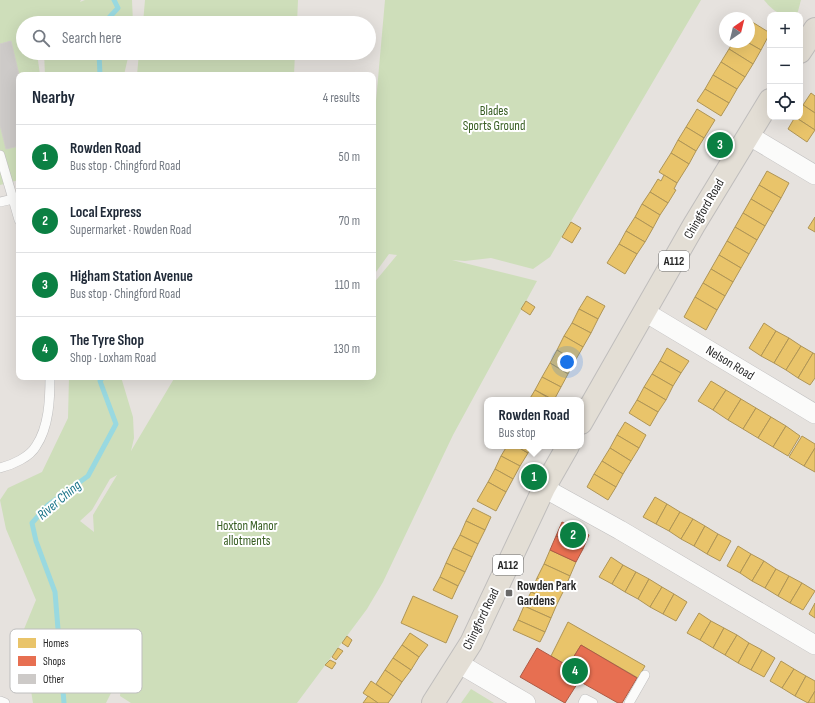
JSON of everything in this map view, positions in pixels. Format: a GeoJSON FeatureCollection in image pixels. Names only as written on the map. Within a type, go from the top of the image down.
{"type":"FeatureCollection","features":[{"type":"Feature","properties":{"kind":"main road"},"geometry":{"type":"LineString","coordinates":[[803,48],[815,29]]}},
{"type":"Feature","properties":{"kind":"main road","name":"Chingford Road"},"geometry":{"type":"LineString","coordinates":[[584,418],[767,105]]}},
{"type":"Feature","properties":{"kind":"main road","name":"Chingford Road"},"geometry":{"type":"LineString","coordinates":[[433,703],[471,643],[544,488],[566,449]]}},
{"type":"Feature","properties":{"kind":"street"},"geometry":{"type":"LineString","coordinates":[[748,135],[815,175]]}},
{"type":"Feature","properties":{"kind":"street","name":"Nelson Road"},"geometry":{"type":"LineString","coordinates":[[645,312],[815,414]]}},
{"type":"Feature","properties":{"kind":"street"},"geometry":{"type":"LineString","coordinates":[[544,488],[620,530],[815,645]]}},
{"type":"Feature","properties":{"kind":"street"},"geometry":{"type":"LineString","coordinates":[[458,663],[515,700]]}},
{"type":"Feature","properties":{"kind":"lane"},"geometry":{"type":"LineString","coordinates":[[0,155],[16,210]]}},
{"type":"Feature","properties":{"kind":"lane"},"geometry":{"type":"LineString","coordinates":[[0,202],[13,199]]}},
{"type":"Feature","properties":{"kind":"lane"},"geometry":{"type":"LineString","coordinates":[[0,468],[21,459],[36,447],[44,428],[50,380]]}},
{"type":"Feature","properties":{"kind":"lane"},"geometry":{"type":"LineString","coordinates":[[629,703],[645,675]]}},
{"type":"Feature","properties":{"kind":"lane"},"geometry":{"type":"LineString","coordinates":[[583,703],[585,699],[593,703]]}},
{"type":"Feature","properties":{"kind":"lane"},"geometry":{"type":"LineString","coordinates":[[0,701],[5,703]]}},
{"type":"Feature","properties":{"kind":"green space"},"geometry":{"type":"Polygon","coordinates":[[[0,0],[81,0],[80,2],[85,0],[132,0],[133,16],[16,16],[16,60],[38,60],[40,72],[16,72],[16,181],[0,185],[0,0]]]}},
{"type":"Feature","properties":{"kind":"green space"},"geometry":{"type":"Polygon","coordinates":[[[145,0],[298,0],[297,16],[144,16],[145,0]]]}},
{"type":"Feature","properties":{"kind":"green space"},"geometry":{"type":"Polygon","coordinates":[[[385,0],[701,0],[550,257],[533,269],[491,258],[465,261],[452,260],[537,281],[453,435],[383,582],[367,609],[297,703],[131,703],[120,696],[120,693],[142,693],[142,629],[24,629],[36,600],[6,529],[0,500],[8,488],[42,472],[68,418],[69,380],[122,380],[133,417],[134,438],[131,451],[173,380],[376,380],[376,280],[397,255],[389,254],[376,272],[376,101],[385,0]],[[117,475],[110,479],[92,510],[80,521],[94,532],[93,515],[117,475]]]}},
{"type":"Feature","properties":{"kind":"green space"},"geometry":{"type":"Polygon","coordinates":[[[764,0],[801,0],[798,12],[778,12],[771,8],[764,0]]]}},
{"type":"Feature","properties":{"kind":"green space"},"geometry":{"type":"Polygon","coordinates":[[[44,60],[127,60],[125,72],[45,72],[44,60]]]}},
{"type":"Feature","properties":{"kind":"green space"},"geometry":{"type":"Polygon","coordinates":[[[138,60],[295,60],[294,72],[137,72],[138,60]]]}},
{"type":"Feature","properties":{"kind":"green space"},"geometry":{"type":"Polygon","coordinates":[[[471,689],[494,703],[461,703],[471,689]]]}},
{"type":"Feature","properties":{"kind":"green space"},"geometry":{"type":"Polygon","coordinates":[[[31,693],[111,693],[106,703],[33,703],[31,693]]]}},
{"type":"Feature","properties":{"kind":"building: Homes"},"geometry":{"type":"Polygon","coordinates":[[[755,24],[767,31],[767,39],[761,50],[755,47],[755,24]]]}},
{"type":"Feature","properties":{"kind":"building: Homes"},"geometry":{"type":"Polygon","coordinates":[[[755,47],[761,50],[753,64],[729,49],[755,48],[755,47]]]}},
{"type":"Feature","properties":{"kind":"building: Homes"},"geometry":{"type":"Polygon","coordinates":[[[729,49],[753,64],[745,77],[721,62],[729,49]]]}},
{"type":"Feature","properties":{"kind":"building: Homes"},"geometry":{"type":"Polygon","coordinates":[[[721,62],[745,77],[737,89],[713,75],[721,62]]]}},
{"type":"Feature","properties":{"kind":"building: Homes"},"geometry":{"type":"Polygon","coordinates":[[[713,75],[737,89],[729,103],[705,89],[713,75]]]}},
{"type":"Feature","properties":{"kind":"building: Homes"},"geometry":{"type":"Polygon","coordinates":[[[705,89],[729,103],[721,116],[697,101],[705,89]]]}},
{"type":"Feature","properties":{"kind":"building: Homes"},"geometry":{"type":"Polygon","coordinates":[[[811,93],[815,96],[815,113],[803,105],[811,93]]]}},
{"type":"Feature","properties":{"kind":"building: Homes"},"geometry":{"type":"Polygon","coordinates":[[[803,105],[815,113],[815,130],[800,120],[803,120],[803,105]]]}},
{"type":"Feature","properties":{"kind":"building: Homes"},"geometry":{"type":"Polygon","coordinates":[[[697,109],[715,120],[704,138],[686,127],[697,109]]]}},
{"type":"Feature","properties":{"kind":"building: Homes"},"geometry":{"type":"Polygon","coordinates":[[[793,120],[800,120],[815,130],[807,142],[788,129],[793,120]]]}},
{"type":"Feature","properties":{"kind":"building: Homes"},"geometry":{"type":"Polygon","coordinates":[[[686,127],[704,138],[696,151],[678,140],[686,127]]]}},
{"type":"Feature","properties":{"kind":"building: Homes"},"geometry":{"type":"Polygon","coordinates":[[[678,140],[696,151],[689,164],[671,153],[678,140]]]}},
{"type":"Feature","properties":{"kind":"building: Homes"},"geometry":{"type":"Polygon","coordinates":[[[671,153],[689,164],[677,183],[659,172],[671,153]]]}},
{"type":"Feature","properties":{"kind":"building: Homes"},"geometry":{"type":"Polygon","coordinates":[[[767,171],[789,183],[781,198],[759,185],[767,171]]]}},
{"type":"Feature","properties":{"kind":"building: Homes"},"geometry":{"type":"Polygon","coordinates":[[[664,175],[677,183],[674,189],[676,190],[668,203],[650,192],[658,179],[661,181],[664,175]]]}},
{"type":"Feature","properties":{"kind":"building: Homes"},"geometry":{"type":"Polygon","coordinates":[[[759,185],[781,198],[773,212],[751,199],[759,185]]]}},
{"type":"Feature","properties":{"kind":"building: Homes"},"geometry":{"type":"Polygon","coordinates":[[[650,192],[668,203],[660,215],[642,204],[650,192]]]}},
{"type":"Feature","properties":{"kind":"building: Homes"},"geometry":{"type":"Polygon","coordinates":[[[751,199],[773,212],[765,226],[743,213],[751,199]]]}},
{"type":"Feature","properties":{"kind":"building: Homes"},"geometry":{"type":"Polygon","coordinates":[[[642,204],[660,215],[653,228],[635,217],[642,204]]]}},
{"type":"Feature","properties":{"kind":"building: Homes"},"geometry":{"type":"Polygon","coordinates":[[[743,213],[765,226],[757,240],[735,227],[743,213]]]}},
{"type":"Feature","properties":{"kind":"building: Homes"},"geometry":{"type":"Polygon","coordinates":[[[635,217],[653,228],[645,242],[626,231],[635,217]]]}},
{"type":"Feature","properties":{"kind":"building: Homes"},"geometry":{"type":"Polygon","coordinates":[[[815,217],[815,232],[808,228],[815,217]]]}},
{"type":"Feature","properties":{"kind":"building: Homes"},"geometry":{"type":"Polygon","coordinates":[[[571,222],[581,228],[572,243],[562,237],[571,222]]]}},
{"type":"Feature","properties":{"kind":"building: Homes"},"geometry":{"type":"Polygon","coordinates":[[[735,227],[757,240],[749,254],[727,241],[735,227]]]}},
{"type":"Feature","properties":{"kind":"building: Homes"},"geometry":{"type":"Polygon","coordinates":[[[626,231],[645,242],[637,254],[619,244],[626,231]]]}},
{"type":"Feature","properties":{"kind":"building: Homes"},"geometry":{"type":"Polygon","coordinates":[[[727,241],[749,254],[741,268],[719,255],[727,241]]]}},
{"type":"Feature","properties":{"kind":"building: Homes"},"geometry":{"type":"Polygon","coordinates":[[[619,244],[637,254],[625,274],[607,263],[619,244]]]}},
{"type":"Feature","properties":{"kind":"building: Homes"},"geometry":{"type":"Polygon","coordinates":[[[719,255],[741,268],[733,282],[711,269],[719,255]]]}},
{"type":"Feature","properties":{"kind":"building: Homes"},"geometry":{"type":"Polygon","coordinates":[[[711,269],[733,282],[725,296],[703,283],[711,269]]]}},
{"type":"Feature","properties":{"kind":"building: Homes"},"geometry":{"type":"Polygon","coordinates":[[[703,283],[725,296],[717,310],[695,297],[703,283]]]}},
{"type":"Feature","properties":{"kind":"building: Homes"},"geometry":{"type":"Polygon","coordinates":[[[587,296],[605,306],[598,319],[579,309],[587,296]]]}},
{"type":"Feature","properties":{"kind":"building: Homes"},"geometry":{"type":"Polygon","coordinates":[[[695,297],[717,310],[706,330],[684,317],[695,297]]]}},
{"type":"Feature","properties":{"kind":"building: Homes"},"geometry":{"type":"Polygon","coordinates":[[[526,301],[535,307],[530,315],[521,309],[526,301]]]}},
{"type":"Feature","properties":{"kind":"building: Homes"},"geometry":{"type":"Polygon","coordinates":[[[579,309],[598,319],[591,333],[572,323],[579,309]]]}},
{"type":"Feature","properties":{"kind":"building: Homes"},"geometry":{"type":"Polygon","coordinates":[[[572,323],[591,333],[583,347],[564,336],[572,323]]]}},
{"type":"Feature","properties":{"kind":"building: Homes"},"geometry":{"type":"Polygon","coordinates":[[[764,323],[776,331],[761,356],[749,348],[764,323]]]}},
{"type":"Feature","properties":{"kind":"building: Homes"},"geometry":{"type":"Polygon","coordinates":[[[776,331],[789,338],[774,363],[761,356],[776,331]]]}},
{"type":"Feature","properties":{"kind":"building: Homes"},"geometry":{"type":"Polygon","coordinates":[[[564,336],[583,347],[575,361],[557,350],[564,336]]]}},
{"type":"Feature","properties":{"kind":"building: Homes"},"geometry":{"type":"Polygon","coordinates":[[[789,338],[801,346],[786,370],[774,363],[789,338]]]}},
{"type":"Feature","properties":{"kind":"building: Homes"},"geometry":{"type":"Polygon","coordinates":[[[801,346],[813,353],[798,378],[786,370],[801,346]]]}},
{"type":"Feature","properties":{"kind":"building: Homes"},"geometry":{"type":"Polygon","coordinates":[[[667,348],[689,361],[681,373],[660,361],[667,348]]]}},
{"type":"Feature","properties":{"kind":"building: Homes"},"geometry":{"type":"Polygon","coordinates":[[[557,350],[575,361],[568,374],[550,363],[557,350]]]}},
{"type":"Feature","properties":{"kind":"building: Homes"},"geometry":{"type":"Polygon","coordinates":[[[813,353],[815,354],[815,378],[810,385],[798,378],[813,353]]]}},
{"type":"Feature","properties":{"kind":"building: Homes"},"geometry":{"type":"Polygon","coordinates":[[[660,361],[681,373],[673,386],[652,374],[660,361]]]}},
{"type":"Feature","properties":{"kind":"building: Homes"},"geometry":{"type":"Polygon","coordinates":[[[550,363],[568,374],[561,387],[542,377],[550,363]]]}},
{"type":"Feature","properties":{"kind":"building: Homes"},"geometry":{"type":"Polygon","coordinates":[[[652,374],[673,386],[666,400],[644,387],[652,374]]]}},
{"type":"Feature","properties":{"kind":"building: Homes"},"geometry":{"type":"Polygon","coordinates":[[[542,377],[561,387],[556,397],[548,397],[535,390],[542,377]]]}},
{"type":"Feature","properties":{"kind":"building: Homes"},"geometry":{"type":"Polygon","coordinates":[[[711,381],[726,390],[713,410],[698,401],[711,381]]]}},
{"type":"Feature","properties":{"kind":"building: Homes"},"geometry":{"type":"Polygon","coordinates":[[[644,387],[666,400],[658,412],[637,400],[644,387]]]}},
{"type":"Feature","properties":{"kind":"building: Homes"},"geometry":{"type":"Polygon","coordinates":[[[535,390],[547,397],[531,397],[535,390]]]}},
{"type":"Feature","properties":{"kind":"building: Homes"},"geometry":{"type":"Polygon","coordinates":[[[726,390],[741,399],[728,420],[713,410],[726,390]]]}},
{"type":"Feature","properties":{"kind":"building: Homes"},"geometry":{"type":"Polygon","coordinates":[[[741,399],[756,408],[743,429],[728,420],[741,399]]]}},
{"type":"Feature","properties":{"kind":"building: Homes"},"geometry":{"type":"Polygon","coordinates":[[[637,400],[658,412],[650,426],[629,413],[637,400]]]}},
{"type":"Feature","properties":{"kind":"building: Homes"},"geometry":{"type":"Polygon","coordinates":[[[756,408],[771,417],[758,438],[743,429],[756,408]]]}},
{"type":"Feature","properties":{"kind":"building: Homes"},"geometry":{"type":"Polygon","coordinates":[[[771,417],[786,426],[773,447],[758,438],[771,417]]]}},
{"type":"Feature","properties":{"kind":"building: Homes"},"geometry":{"type":"Polygon","coordinates":[[[625,422],[646,435],[639,448],[617,435],[625,422]]]}},
{"type":"Feature","properties":{"kind":"building: Homes"},"geometry":{"type":"Polygon","coordinates":[[[786,426],[800,436],[788,456],[773,447],[786,426]]]}},
{"type":"Feature","properties":{"kind":"building: Homes"},"geometry":{"type":"Polygon","coordinates":[[[617,435],[639,448],[631,461],[610,448],[617,435]]]}},
{"type":"Feature","properties":{"kind":"building: Homes"},"geometry":{"type":"Polygon","coordinates":[[[802,436],[815,444],[815,448],[804,466],[789,457],[802,436]]]}},
{"type":"Feature","properties":{"kind":"building: Homes"},"geometry":{"type":"Polygon","coordinates":[[[610,448],[631,461],[623,474],[602,461],[610,448]]]}},
{"type":"Feature","properties":{"kind":"building: Homes"},"geometry":{"type":"Polygon","coordinates":[[[815,448],[815,472],[804,466],[815,448]]]}},
{"type":"Feature","properties":{"kind":"building: Homes"},"geometry":{"type":"Polygon","coordinates":[[[505,449],[521,449],[528,453],[520,466],[501,456],[505,449]]]}},
{"type":"Feature","properties":{"kind":"building: Homes"},"geometry":{"type":"Polygon","coordinates":[[[521,449],[530,449],[528,453],[521,449]]]}},
{"type":"Feature","properties":{"kind":"building: Homes"},"geometry":{"type":"Polygon","coordinates":[[[501,456],[520,466],[513,479],[495,469],[501,456]]]}},
{"type":"Feature","properties":{"kind":"building: Homes"},"geometry":{"type":"Polygon","coordinates":[[[602,461],[623,474],[616,487],[594,474],[602,461]]]}},
{"type":"Feature","properties":{"kind":"building: Homes"},"geometry":{"type":"Polygon","coordinates":[[[495,469],[513,479],[506,492],[488,482],[495,469]]]}},
{"type":"Feature","properties":{"kind":"building: Homes"},"geometry":{"type":"Polygon","coordinates":[[[594,474],[616,487],[608,500],[587,487],[594,474]]]}},
{"type":"Feature","properties":{"kind":"building: Homes"},"geometry":{"type":"Polygon","coordinates":[[[488,482],[506,492],[496,511],[477,501],[488,482]]]}},
{"type":"Feature","properties":{"kind":"building: Homes"},"geometry":{"type":"Polygon","coordinates":[[[655,497],[667,504],[656,524],[643,517],[655,497]]]}},
{"type":"Feature","properties":{"kind":"building: Homes"},"geometry":{"type":"Polygon","coordinates":[[[667,504],[680,512],[669,531],[656,524],[667,504]]]}},
{"type":"Feature","properties":{"kind":"building: Homes"},"geometry":{"type":"Polygon","coordinates":[[[473,508],[491,517],[485,530],[466,521],[473,508]]]}},
{"type":"Feature","properties":{"kind":"building: Homes"},"geometry":{"type":"Polygon","coordinates":[[[680,512],[693,519],[681,539],[669,531],[680,512]]]}},
{"type":"Feature","properties":{"kind":"building: Homes"},"geometry":{"type":"Polygon","coordinates":[[[693,519],[705,526],[694,546],[681,539],[693,519]]]}},
{"type":"Feature","properties":{"kind":"building: Homes"},"geometry":{"type":"Polygon","coordinates":[[[466,521],[485,530],[478,544],[460,535],[466,521]]]}},
{"type":"Feature","properties":{"kind":"building: Homes"},"geometry":{"type":"Polygon","coordinates":[[[705,526],[718,534],[707,554],[694,546],[705,526]]]}},
{"type":"Feature","properties":{"kind":"building: Homes"},"geometry":{"type":"Polygon","coordinates":[[[718,534],[731,541],[720,561],[707,554],[718,534]]]}},
{"type":"Feature","properties":{"kind":"building: Homes"},"geometry":{"type":"Polygon","coordinates":[[[460,535],[478,544],[472,557],[453,548],[460,535]]]}},
{"type":"Feature","properties":{"kind":"building: Homes"},"geometry":{"type":"Polygon","coordinates":[[[738,546],[751,554],[740,573],[727,566],[738,546]]]}},
{"type":"Feature","properties":{"kind":"building: Homes"},"geometry":{"type":"Polygon","coordinates":[[[453,548],[472,557],[465,572],[446,563],[453,548]]]}},
{"type":"Feature","properties":{"kind":"building: Homes"},"geometry":{"type":"Polygon","coordinates":[[[550,550],[576,562],[570,576],[544,564],[550,550]]]}},
{"type":"Feature","properties":{"kind":"building: Homes"},"geometry":{"type":"Polygon","coordinates":[[[751,554],[764,561],[752,581],[740,573],[751,554]]]}},
{"type":"Feature","properties":{"kind":"building: Homes"},"geometry":{"type":"Polygon","coordinates":[[[611,557],[623,565],[612,584],[599,577],[611,557]]]}},
{"type":"Feature","properties":{"kind":"building: Homes"},"geometry":{"type":"Polygon","coordinates":[[[764,561],[776,569],[765,588],[752,581],[764,561]]]}},
{"type":"Feature","properties":{"kind":"building: Homes"},"geometry":{"type":"Polygon","coordinates":[[[446,563],[465,572],[458,586],[440,577],[446,563]]]}},
{"type":"Feature","properties":{"kind":"building: Homes"},"geometry":{"type":"Polygon","coordinates":[[[544,564],[570,576],[564,590],[537,578],[544,564]]]}},
{"type":"Feature","properties":{"kind":"building: Homes"},"geometry":{"type":"Polygon","coordinates":[[[623,565],[636,572],[625,592],[612,584],[623,565]]]}},
{"type":"Feature","properties":{"kind":"building: Homes"},"geometry":{"type":"Polygon","coordinates":[[[776,569],[789,576],[778,596],[765,588],[776,569]]]}},
{"type":"Feature","properties":{"kind":"building: Homes"},"geometry":{"type":"Polygon","coordinates":[[[636,572],[649,579],[638,599],[625,592],[636,572]]]}},
{"type":"Feature","properties":{"kind":"building: Homes"},"geometry":{"type":"Polygon","coordinates":[[[789,576],[802,583],[790,603],[778,596],[789,576]]]}},
{"type":"Feature","properties":{"kind":"building: Homes"},"geometry":{"type":"Polygon","coordinates":[[[440,577],[458,586],[452,599],[433,590],[440,577]]]}},
{"type":"Feature","properties":{"kind":"building: Homes"},"geometry":{"type":"Polygon","coordinates":[[[537,578],[564,590],[557,604],[531,592],[537,578]]]}},
{"type":"Feature","properties":{"kind":"building: Homes"},"geometry":{"type":"Polygon","coordinates":[[[649,579],[662,587],[650,607],[638,599],[649,579]]]}},
{"type":"Feature","properties":{"kind":"building: Homes"},"geometry":{"type":"Polygon","coordinates":[[[802,583],[815,591],[803,610],[790,603],[802,583]]]}},
{"type":"Feature","properties":{"kind":"building: Homes"},"geometry":{"type":"Polygon","coordinates":[[[662,587],[674,594],[663,614],[650,607],[662,587]]]}},
{"type":"Feature","properties":{"kind":"building: Homes"},"geometry":{"type":"Polygon","coordinates":[[[531,592],[557,604],[551,618],[524,606],[531,592]]]}},
{"type":"Feature","properties":{"kind":"building: Homes"},"geometry":{"type":"Polygon","coordinates":[[[674,594],[687,602],[676,621],[663,614],[674,594]]]}},
{"type":"Feature","properties":{"kind":"building: Homes"},"geometry":{"type":"Polygon","coordinates":[[[413,596],[458,616],[446,643],[401,623],[413,596]]]}},
{"type":"Feature","properties":{"kind":"building: Homes"},"geometry":{"type":"Polygon","coordinates":[[[815,603],[815,618],[809,614],[815,603]]]}},
{"type":"Feature","properties":{"kind":"building: Homes"},"geometry":{"type":"Polygon","coordinates":[[[524,606],[551,618],[545,632],[518,620],[524,606]]]}},
{"type":"Feature","properties":{"kind":"building: Homes"},"geometry":{"type":"Polygon","coordinates":[[[699,613],[711,621],[700,640],[687,633],[699,613]]]}},
{"type":"Feature","properties":{"kind":"building: Homes"},"geometry":{"type":"Polygon","coordinates":[[[518,620],[545,632],[540,642],[513,630],[518,620]]]}},
{"type":"Feature","properties":{"kind":"building: Homes"},"geometry":{"type":"Polygon","coordinates":[[[711,621],[724,628],[713,648],[700,640],[711,621]]]}},
{"type":"Feature","properties":{"kind":"building: Homes"},"geometry":{"type":"Polygon","coordinates":[[[568,622],[645,666],[638,678],[581,645],[568,666],[551,656],[568,622]]]}},
{"type":"Feature","properties":{"kind":"building: Homes"},"geometry":{"type":"Polygon","coordinates":[[[724,628],[737,635],[725,655],[713,648],[724,628]]]}},
{"type":"Feature","properties":{"kind":"building: Homes"},"geometry":{"type":"Polygon","coordinates":[[[410,633],[428,645],[419,657],[402,645],[410,633]]]}},
{"type":"Feature","properties":{"kind":"building: Homes"},"geometry":{"type":"Polygon","coordinates":[[[737,635],[749,643],[738,663],[725,655],[737,635]]]}},
{"type":"Feature","properties":{"kind":"building: Homes"},"geometry":{"type":"Polygon","coordinates":[[[347,636],[352,640],[348,647],[342,643],[347,636]]]}},
{"type":"Feature","properties":{"kind":"building: Homes"},"geometry":{"type":"Polygon","coordinates":[[[749,643],[762,650],[751,670],[738,663],[749,643]]]}},
{"type":"Feature","properties":{"kind":"building: Homes"},"geometry":{"type":"Polygon","coordinates":[[[402,645],[419,657],[411,670],[393,658],[402,645]]]}},
{"type":"Feature","properties":{"kind":"building: Homes"},"geometry":{"type":"Polygon","coordinates":[[[338,648],[343,651],[336,660],[332,657],[338,648]]]}},
{"type":"Feature","properties":{"kind":"building: Homes"},"geometry":{"type":"Polygon","coordinates":[[[762,650],[775,658],[764,677],[751,670],[762,650]]]}},
{"type":"Feature","properties":{"kind":"building: Homes"},"geometry":{"type":"Polygon","coordinates":[[[393,658],[411,670],[402,682],[385,670],[393,658]]]}},
{"type":"Feature","properties":{"kind":"building: Homes"},"geometry":{"type":"Polygon","coordinates":[[[330,660],[336,663],[332,669],[325,665],[330,660]]]}},
{"type":"Feature","properties":{"kind":"building: Homes"},"geometry":{"type":"Polygon","coordinates":[[[781,661],[794,669],[782,688],[770,681],[781,661]]]}},
{"type":"Feature","properties":{"kind":"building: Homes"},"geometry":{"type":"Polygon","coordinates":[[[794,669],[806,676],[795,696],[782,688],[794,669]]]}},
{"type":"Feature","properties":{"kind":"building: Homes"},"geometry":{"type":"Polygon","coordinates":[[[385,670],[402,682],[393,696],[376,684],[385,670]]]}},
{"type":"Feature","properties":{"kind":"building: Homes"},"geometry":{"type":"Polygon","coordinates":[[[806,676],[815,681],[815,691],[808,703],[795,696],[806,676]]]}},
{"type":"Feature","properties":{"kind":"building: Homes"},"geometry":{"type":"Polygon","coordinates":[[[371,681],[393,696],[388,703],[378,703],[363,693],[371,681]]]}},
{"type":"Feature","properties":{"kind":"building: Homes"},"geometry":{"type":"Polygon","coordinates":[[[815,691],[815,703],[808,703],[815,691]]]}},
{"type":"Feature","properties":{"kind":"building: Homes"},"geometry":{"type":"Polygon","coordinates":[[[368,696],[378,703],[363,703],[368,696]]]}},
{"type":"Feature","properties":{"kind":"building: Shops"},"geometry":{"type":"Polygon","coordinates":[[[562,522],[589,535],[583,549],[556,536],[562,522]]]}},
{"type":"Feature","properties":{"kind":"building: Shops"},"geometry":{"type":"Polygon","coordinates":[[[556,536],[583,549],[576,562],[550,550],[556,536]]]}},
{"type":"Feature","properties":{"kind":"building: Shops"},"geometry":{"type":"Polygon","coordinates":[[[581,645],[637,678],[622,703],[618,703],[579,681],[565,703],[520,677],[537,648],[568,666],[581,645]]]}},
{"type":"Feature","properties":{"kind":"building: Other"},"geometry":{"type":"Polygon","coordinates":[[[11,41],[18,72],[16,72],[16,147],[6,149],[0,125],[0,44],[11,41]]]}},
{"type":"Feature","properties":{"kind":"waterway","name":"River Ching"},"geometry":{"type":"LineString","coordinates":[[111,16],[118,8],[114,0]]}},
{"type":"Feature","properties":{"kind":"waterway","name":"River Ching"},"geometry":{"type":"LineString","coordinates":[[99,60],[100,72]]}},
{"type":"Feature","properties":{"kind":"waterway","name":"River Ching"},"geometry":{"type":"LineString","coordinates":[[58,629],[55,592],[36,541],[32,523],[48,505],[88,476],[116,424],[101,380]]}},
{"type":"Feature","properties":{"kind":"waterway","name":"River Ching"},"geometry":{"type":"LineString","coordinates":[[63,693],[64,703]]}},
{"type":"Feature","properties":{"kind":"place","name":"Higham Station Avenue"},"geometry":{"type":"Point","coordinates":[720,145]}},
{"type":"Feature","properties":{"kind":"place","name":"Rowden Road"},"geometry":{"type":"Point","coordinates":[534,477]}},
{"type":"Feature","properties":{"kind":"place","name":"Local Express"},"geometry":{"type":"Point","coordinates":[573,535]}},
{"type":"Feature","properties":{"kind":"place","name":"Rowden Park Gardens"},"geometry":{"type":"Point","coordinates":[509,593]}},
{"type":"Feature","properties":{"kind":"place","name":"The Tyre Shop"},"geometry":{"type":"Point","coordinates":[575,671]}},
{"type":"Feature","properties":{"kind":"park label","name":"Blades Sports Ground"},"geometry":{"type":"Point","coordinates":[494,118]}},
{"type":"Feature","properties":{"kind":"park label","name":"Hoxton Manor allotments"},"geometry":{"type":"Point","coordinates":[247,534]}}]}
